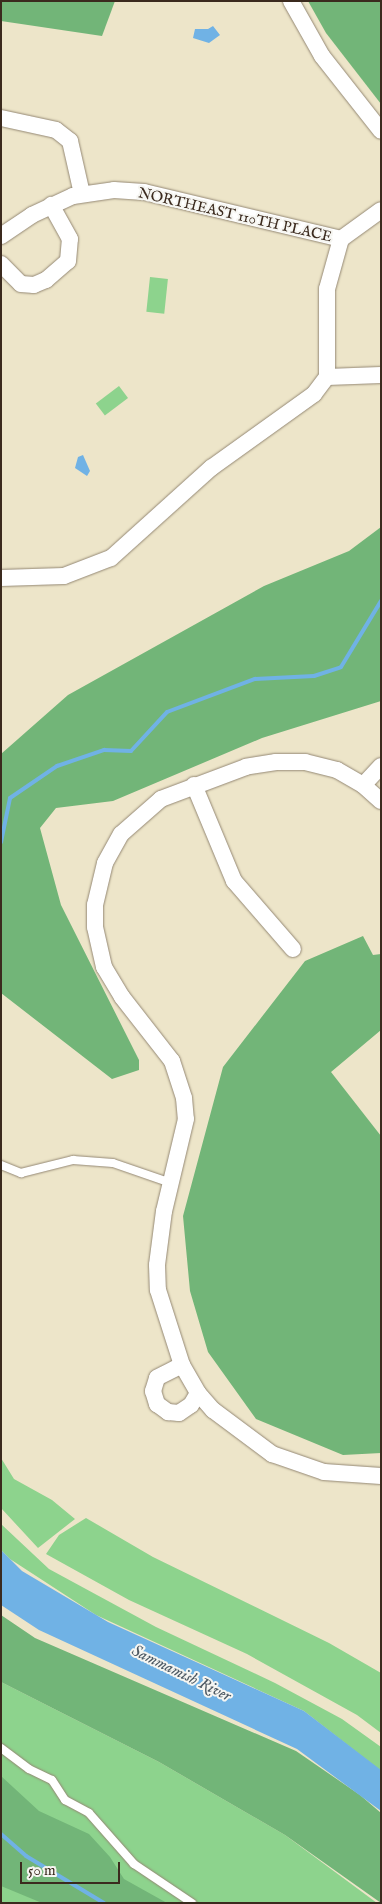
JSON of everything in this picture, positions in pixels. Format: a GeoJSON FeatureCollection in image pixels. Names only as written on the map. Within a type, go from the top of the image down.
{"type":"FeatureCollection","features":[{"type":"Feature","properties":{"kind":"street"},"geometry":{"type":"LineString","coordinates":[[291,1],[322,56],[381,131]]}},
{"type":"Feature","properties":{"kind":"street"},"geometry":{"type":"LineString","coordinates":[[1,118],[56,130],[70,141],[82,194]]}},
{"type":"Feature","properties":{"kind":"street","name":"NORTHEAST 110TH PLACE"},"geometry":{"type":"LineString","coordinates":[[1,236],[51,205],[82,194],[144,192],[341,239],[381,210]]}},
{"type":"Feature","properties":{"kind":"street"},"geometry":{"type":"LineString","coordinates":[[1,264],[21,284],[34,284],[46,280],[68,261],[70,239],[51,205]]}},
{"type":"Feature","properties":{"kind":"street"},"geometry":{"type":"LineString","coordinates":[[1,578],[64,576],[111,558],[211,468],[314,394],[327,377],[327,289],[341,239]]}},
{"type":"Feature","properties":{"kind":"street"},"geometry":{"type":"LineString","coordinates":[[327,377],[381,375]]}},
{"type":"Feature","properties":{"kind":"street"},"geometry":{"type":"LineString","coordinates":[[381,801],[363,785],[337,770],[304,762],[276,762],[246,767],[194,785],[161,799],[142,812],[121,834],[105,863],[95,905],[95,927],[104,967],[122,997],[172,1061],[184,1098],[186,1119],[158,1242],[158,1290],[182,1365],[198,1393],[235,1430],[272,1454],[324,1472],[381,1476]]}},
{"type":"Feature","properties":{"kind":"street"},"geometry":{"type":"LineString","coordinates":[[363,785],[381,766]]}},
{"type":"Feature","properties":{"kind":"street"},"geometry":{"type":"LineString","coordinates":[[194,785],[234,881],[294,949]]}},
{"type":"Feature","properties":{"kind":"street"},"geometry":{"type":"LineString","coordinates":[[182,1365],[157,1378],[153,1391],[157,1404],[168,1412],[179,1413],[191,1405],[198,1393]]}},
{"type":"Feature","properties":{"kind":"lane"},"geometry":{"type":"LineString","coordinates":[[1,1165],[21,1174],[73,1160],[113,1163],[171,1183]]}},
{"type":"Feature","properties":{"kind":"lane"},"geometry":{"type":"LineString","coordinates":[[1,1748],[29,1769],[52,1780],[65,1800],[89,1813],[134,1864],[192,1903]]}},
{"type":"Feature","properties":{"kind":"green space"},"geometry":{"type":"Polygon","coordinates":[[[1,1],[115,1],[102,36],[1,21],[1,1]]]}},
{"type":"Feature","properties":{"kind":"green space"},"geometry":{"type":"Polygon","coordinates":[[[308,1],[381,1],[381,104],[326,33],[308,1]]]}},
{"type":"Feature","properties":{"kind":"green space"},"geometry":{"type":"Polygon","coordinates":[[[150,277],[168,279],[164,314],[146,312],[150,277]]]}},
{"type":"Feature","properties":{"kind":"green space"},"geometry":{"type":"Polygon","coordinates":[[[119,386],[128,398],[105,415],[96,403],[119,386]]]}},
{"type":"Feature","properties":{"kind":"green space"},"geometry":{"type":"Polygon","coordinates":[[[381,527],[381,701],[262,738],[113,801],[56,808],[40,828],[61,905],[139,1060],[139,1070],[112,1079],[1,993],[1,754],[68,695],[264,586],[349,551],[381,527]]]}},
{"type":"Feature","properties":{"kind":"green space"},"geometry":{"type":"Polygon","coordinates":[[[363,936],[373,955],[381,954],[381,1030],[331,1072],[381,1136],[381,1453],[343,1455],[256,1419],[208,1352],[190,1291],[183,1216],[223,1067],[305,961],[363,936]]]}},
{"type":"Feature","properties":{"kind":"green space"},"geometry":{"type":"Polygon","coordinates":[[[1,1458],[14,1479],[52,1500],[75,1519],[38,1548],[1,1508],[1,1458]]]}},
{"type":"Feature","properties":{"kind":"green space"},"geometry":{"type":"Polygon","coordinates":[[[86,1518],[153,1557],[329,1643],[381,1673],[381,1733],[357,1715],[247,1654],[129,1600],[46,1554],[59,1535],[86,1518]]]}},
{"type":"Feature","properties":{"kind":"green space"},"geometry":{"type":"Polygon","coordinates":[[[1,1524],[49,1569],[156,1627],[275,1683],[342,1719],[381,1747],[381,1771],[304,1711],[96,1615],[10,1559],[1,1550],[1,1524]]]}},
{"type":"Feature","properties":{"kind":"green space"},"geometry":{"type":"Polygon","coordinates":[[[1,1615],[35,1638],[296,1751],[360,1795],[381,1813],[381,1903],[285,1835],[159,1762],[1,1682],[1,1615]]]}},
{"type":"Feature","properties":{"kind":"green space"},"geometry":{"type":"Polygon","coordinates":[[[1,1682],[159,1762],[285,1835],[377,1903],[1,1903],[1,1682]]]}},
{"type":"Feature","properties":{"kind":"green space"},"geometry":{"type":"Polygon","coordinates":[[[1,1776],[39,1811],[89,1834],[110,1857],[124,1879],[167,1903],[42,1903],[1,1886],[1,1776]]]}},
{"type":"Feature","properties":{"kind":"water"},"geometry":{"type":"Polygon","coordinates":[[[213,26],[220,35],[209,43],[193,38],[195,29],[208,29],[213,26]]]}},
{"type":"Feature","properties":{"kind":"water"},"geometry":{"type":"Polygon","coordinates":[[[83,455],[90,471],[87,476],[75,468],[78,457],[83,455]]]}},
{"type":"Feature","properties":{"kind":"water","name":"Sammamish River"},"geometry":{"type":"Polygon","coordinates":[[[1,1550],[22,1571],[108,1622],[304,1711],[381,1770],[381,1811],[297,1749],[39,1630],[1,1605],[1,1550]]]}},
{"type":"Feature","properties":{"kind":"waterway"},"geometry":{"type":"LineString","coordinates":[[1,842],[10,798],[57,766],[104,750],[131,751],[167,712],[255,679],[314,676],[341,667],[381,601]]}},
{"type":"Feature","properties":{"kind":"waterway"},"geometry":{"type":"LineString","coordinates":[[1,1834],[26,1856],[104,1903]]}}]}
